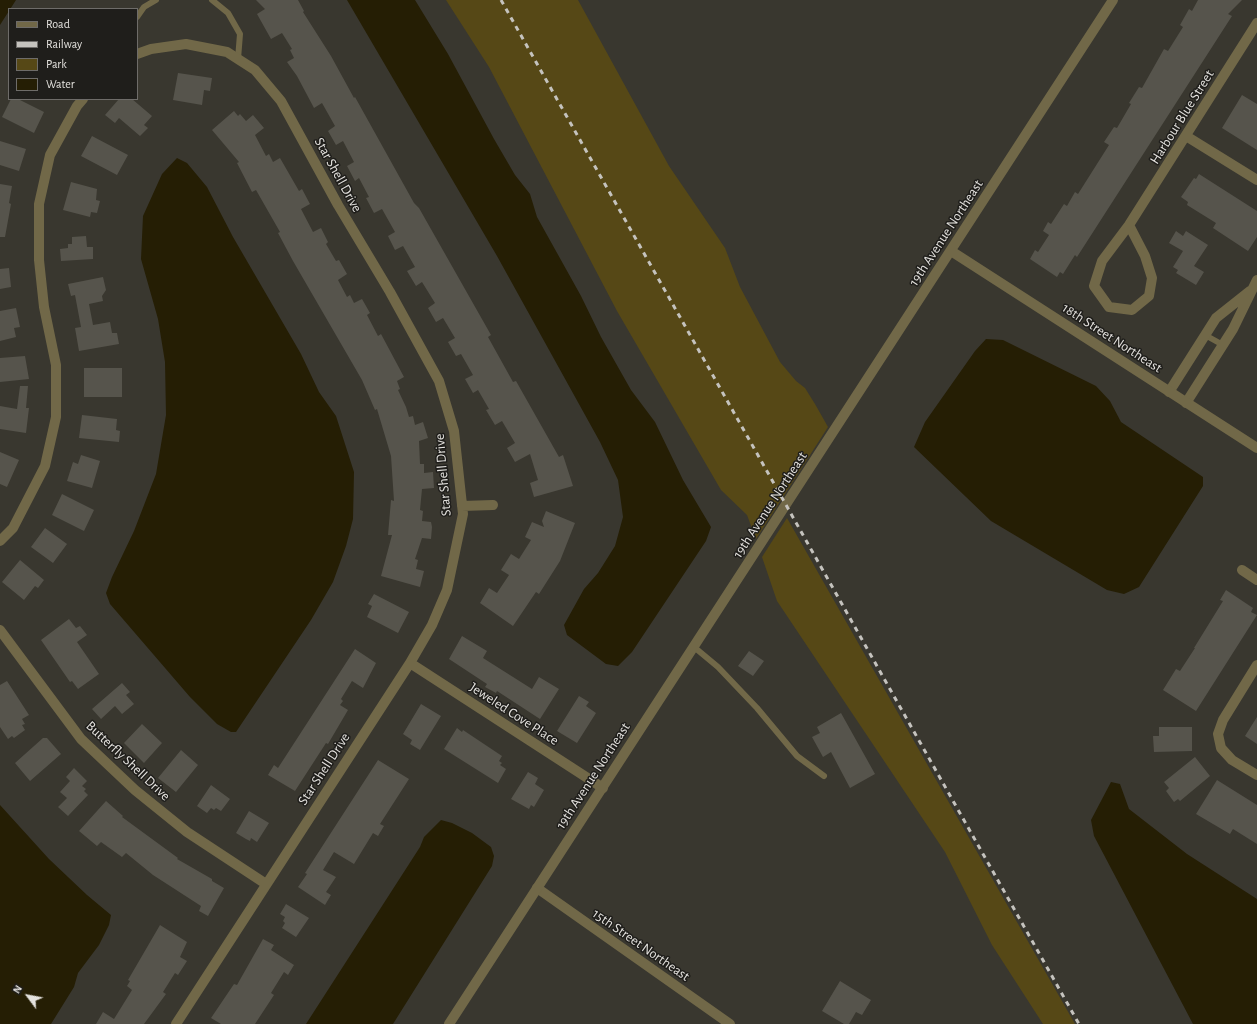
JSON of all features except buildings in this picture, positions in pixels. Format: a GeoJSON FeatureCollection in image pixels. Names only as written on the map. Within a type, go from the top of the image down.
{"type":"FeatureCollection","features":[{"type":"Feature","properties":{"kind":"street","name":"19th Avenue Northeast"},"geometry":{"type":"LineString","coordinates":[[449,1024],[1113,0]]}},
{"type":"Feature","properties":{"kind":"street","name":"Harbour Blue Street"},"geometry":{"type":"LineString","coordinates":[[1129,225],[1145,256],[1152,278],[1149,296],[1132,310],[1109,307],[1094,286],[1102,261],[1129,225],[1257,23]]}},
{"type":"Feature","properties":{"kind":"street","name":"Star Shell Drive"},"geometry":{"type":"LineString","coordinates":[[138,54],[151,49],[186,44],[227,52],[255,70],[281,101],[338,205],[390,292],[439,381],[454,431],[463,514],[447,590],[432,625],[410,663],[176,1024]]}},
{"type":"Feature","properties":{"kind":"street"},"geometry":{"type":"LineString","coordinates":[[0,541],[14,528],[45,466],[56,417],[56,365],[44,307],[39,260],[40,204],[50,155],[77,106],[82,100]]}},
{"type":"Feature","properties":{"kind":"street"},"geometry":{"type":"LineString","coordinates":[[1186,136],[1257,180]]}},
{"type":"Feature","properties":{"kind":"street","name":"18th Street Northeast"},"geometry":{"type":"LineString","coordinates":[[951,251],[1257,448]]}},
{"type":"Feature","properties":{"kind":"street"},"geometry":{"type":"LineString","coordinates":[[1186,403],[1234,329],[1257,280]]}},
{"type":"Feature","properties":{"kind":"street"},"geometry":{"type":"LineString","coordinates":[[1169,392],[1216,318],[1251,290]]}},
{"type":"Feature","properties":{"kind":"street"},"geometry":{"type":"LineString","coordinates":[[462,506],[493,506]]}},
{"type":"Feature","properties":{"kind":"street"},"geometry":{"type":"LineString","coordinates":[[1242,570],[1257,580]]}},
{"type":"Feature","properties":{"kind":"street","name":"Butterfly Shell Drive"},"geometry":{"type":"LineString","coordinates":[[0,630],[81,739],[135,790],[187,832],[266,884]]}},
{"type":"Feature","properties":{"kind":"street","name":"Jeweled Cove Place"},"geometry":{"type":"LineString","coordinates":[[410,663],[603,788]]}},
{"type":"Feature","properties":{"kind":"street"},"geometry":{"type":"LineString","coordinates":[[1257,665],[1222,720],[1218,734],[1221,748],[1224,752],[1232,760],[1257,775]]}},
{"type":"Feature","properties":{"kind":"street","name":"15th Street Northeast"},"geometry":{"type":"LineString","coordinates":[[537,888],[730,1024]]}},
{"type":"Feature","properties":{"kind":"lane"},"geometry":{"type":"LineString","coordinates":[[138,16],[144,7],[156,0]]}},
{"type":"Feature","properties":{"kind":"lane"},"geometry":{"type":"LineString","coordinates":[[212,0],[228,12],[240,34],[238,59]]}},
{"type":"Feature","properties":{"kind":"lane"},"geometry":{"type":"LineString","coordinates":[[1205,335],[1223,345]]}},
{"type":"Feature","properties":{"kind":"lane"},"geometry":{"type":"LineString","coordinates":[[694,647],[718,667],[757,708],[797,756],[824,776]]}},
{"type":"Feature","properties":{"kind":"green space"},"geometry":{"type":"Polygon","coordinates":[[[446,0],[578,0],[669,166],[725,248],[740,287],[780,362],[796,381],[805,388],[815,404],[828,427],[756,539],[747,515],[721,490],[617,311],[489,67],[446,0]]]}},
{"type":"Feature","properties":{"kind":"green space"},"geometry":{"type":"Polygon","coordinates":[[[787,518],[1075,1024],[1043,1024],[992,945],[945,852],[777,601],[762,557],[787,518]]]}},
{"type":"Feature","properties":{"kind":"water"},"geometry":{"type":"Polygon","coordinates":[[[0,0],[16,0],[11,8],[8,8],[8,12],[0,25],[0,0]]]}},
{"type":"Feature","properties":{"kind":"water"},"geometry":{"type":"Polygon","coordinates":[[[347,0],[415,0],[448,54],[515,175],[530,194],[537,217],[581,296],[601,337],[631,390],[655,422],[683,480],[711,527],[706,541],[632,652],[618,666],[606,664],[567,635],[564,625],[584,589],[598,573],[615,546],[623,517],[618,480],[600,442],[497,256],[347,0]]]}},
{"type":"Feature","properties":{"kind":"water"},"geometry":{"type":"Polygon","coordinates":[[[177,158],[187,163],[207,187],[233,237],[301,354],[319,392],[336,416],[354,472],[353,519],[346,546],[333,582],[311,620],[236,732],[231,732],[217,724],[190,697],[110,604],[106,593],[134,531],[156,474],[166,415],[165,362],[158,319],[141,259],[143,216],[162,174],[177,158]]]}},
{"type":"Feature","properties":{"kind":"water"},"geometry":{"type":"Polygon","coordinates":[[[986,339],[1003,340],[1096,386],[1110,401],[1121,422],[1203,477],[1203,486],[1139,587],[1124,594],[1107,590],[991,521],[914,447],[925,422],[975,351],[986,339]]]}},
{"type":"Feature","properties":{"kind":"water"},"geometry":{"type":"Polygon","coordinates":[[[1111,782],[1120,784],[1129,809],[1187,854],[1257,899],[1257,1024],[1193,1024],[1094,836],[1091,820],[1111,782]]]}},
{"type":"Feature","properties":{"kind":"water"},"geometry":{"type":"Polygon","coordinates":[[[0,805],[49,859],[87,895],[111,915],[109,925],[99,945],[78,973],[74,987],[51,1024],[0,1024],[0,805]]]}},
{"type":"Feature","properties":{"kind":"water"},"geometry":{"type":"Polygon","coordinates":[[[441,820],[452,823],[472,833],[491,847],[494,856],[492,866],[393,1024],[306,1024],[420,847],[424,837],[441,820]]]}},
{"type":"Feature","properties":{"kind":"railway"},"geometry":{"type":"LineString","coordinates":[[501,0],[1079,1024]]}}]}
